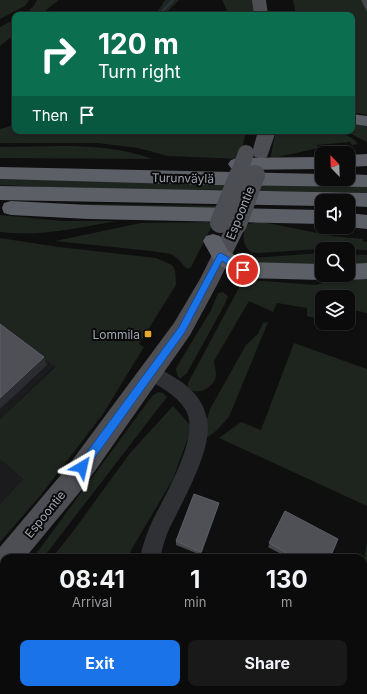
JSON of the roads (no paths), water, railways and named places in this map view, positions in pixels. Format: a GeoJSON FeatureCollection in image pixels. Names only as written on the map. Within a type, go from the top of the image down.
{"type":"FeatureCollection","features":[{"type":"Feature","properties":{"kind":"highway"},"geometry":{"type":"LineString","coordinates":[[355,119],[367,121]]}},
{"type":"Feature","properties":{"kind":"highway"},"geometry":{"type":"LineString","coordinates":[[355,161],[367,160]]}},
{"type":"Feature","properties":{"kind":"highway"},"geometry":{"type":"LineString","coordinates":[[0,164],[315,163]]}},
{"type":"Feature","properties":{"kind":"highway","name":"Turunväylä"},"geometry":{"type":"LineString","coordinates":[[0,173],[367,181]]}},
{"type":"Feature","properties":{"kind":"highway","name":"Turunväylä"},"geometry":{"type":"LineString","coordinates":[[0,193],[367,200]]}},
{"type":"Feature","properties":{"kind":"highway"},"geometry":{"type":"LineString","coordinates":[[0,207],[106,212],[214,213],[315,217]]}},
{"type":"Feature","properties":{"kind":"highway"},"geometry":{"type":"LineString","coordinates":[[355,221],[367,222]]}},
{"type":"Feature","properties":{"kind":"highway"},"geometry":{"type":"LineString","coordinates":[[223,236],[243,270],[315,272]]}},
{"type":"Feature","properties":{"kind":"highway"},"geometry":{"type":"LineString","coordinates":[[355,272],[367,271]]}},
{"type":"Feature","properties":{"kind":"main road"},"geometry":{"type":"LineString","coordinates":[[259,0],[269,12]]}},
{"type":"Feature","properties":{"kind":"main road","name":"Espoontie"},"geometry":{"type":"LineString","coordinates":[[11,554],[74,479],[182,329],[223,236],[251,187],[254,153],[252,134]]}},
{"type":"Feature","properties":{"kind":"main road","name":"Espoontie"},"geometry":{"type":"LineString","coordinates":[[254,153],[265,134]]}},
{"type":"Feature","properties":{"kind":"street"},"geometry":{"type":"LineString","coordinates":[[150,372],[180,392],[195,407],[199,418],[194,454],[157,535],[151,554]]}},
{"type":"Feature","properties":{"kind":"waterway"},"geometry":{"type":"LineString","coordinates":[[162,12],[173,0]]}},
{"type":"Feature","properties":{"kind":"place","name":"Lommila"},"geometry":{"type":"Point","coordinates":[148,334]}}]}
